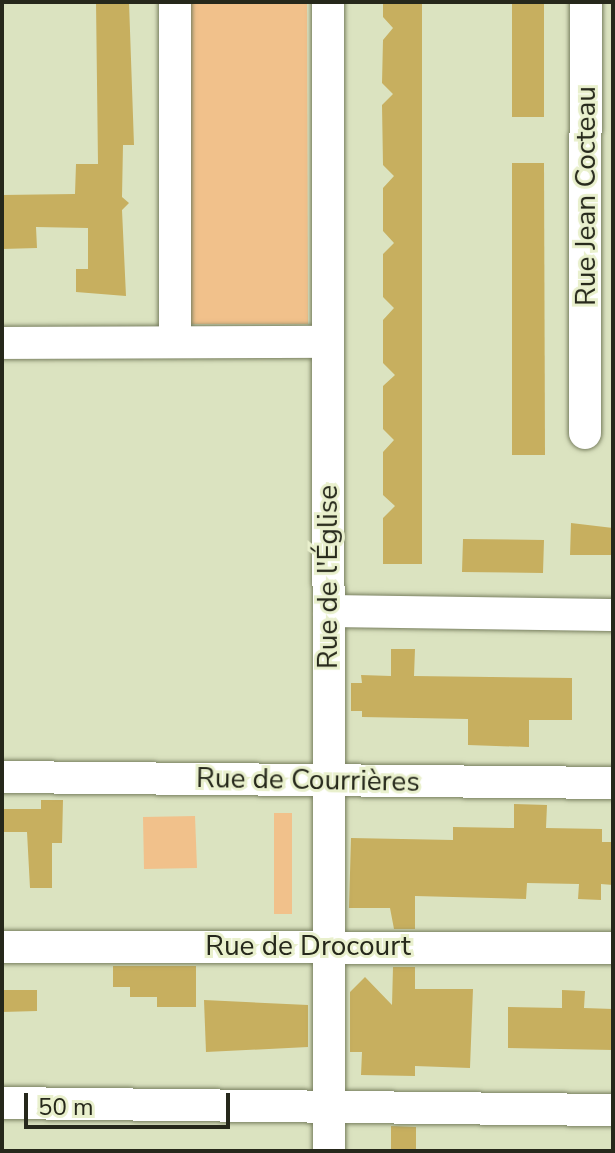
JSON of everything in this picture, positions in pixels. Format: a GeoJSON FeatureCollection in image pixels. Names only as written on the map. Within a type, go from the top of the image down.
{"type":"FeatureCollection","features":[{"type":"Feature","properties":{"kind":"street"},"geometry":{"type":"LineString","coordinates":[[175,2],[175,342]]}},
{"type":"Feature","properties":{"kind":"street","name":"Rue de l'Église"},"geometry":{"type":"LineString","coordinates":[[328,2],[329,1151]]}},
{"type":"Feature","properties":{"kind":"street","name":"Rue Jean Cocteau"},"geometry":{"type":"LineString","coordinates":[[585,433],[599,370],[595,16]]}},
{"type":"Feature","properties":{"kind":"street"},"geometry":{"type":"LineString","coordinates":[[2,343],[328,342]]}},
{"type":"Feature","properties":{"kind":"street"},"geometry":{"type":"LineString","coordinates":[[329,611],[613,615]]}},
{"type":"Feature","properties":{"kind":"street","name":"Rue de Courrières"},"geometry":{"type":"LineString","coordinates":[[2,777],[613,783]]}},
{"type":"Feature","properties":{"kind":"street","name":"Rue de Drocourt"},"geometry":{"type":"LineString","coordinates":[[2,947],[327,944],[613,948]]}},
{"type":"Feature","properties":{"kind":"street"},"geometry":{"type":"LineString","coordinates":[[2,1103],[613,1110]]}},
{"type":"Feature","properties":{"kind":"shaded area"},"geometry":{"type":"Polygon","coordinates":[[[185,2],[307,2],[308,324],[185,324],[185,2]]]}},
{"type":"Feature","properties":{"kind":"shaded area"},"geometry":{"type":"Polygon","coordinates":[[[274,813],[292,813],[292,914],[274,914],[274,813]]]}},
{"type":"Feature","properties":{"kind":"shaded area"},"geometry":{"type":"Polygon","coordinates":[[[195,816],[197,868],[144,869],[143,817],[195,816]]]}},
{"type":"Feature","properties":{"kind":"building"},"geometry":{"type":"Polygon","coordinates":[[[96,2],[129,2],[134,145],[123,145],[122,197],[129,203],[122,210],[126,296],[76,292],[76,269],[88,269],[88,228],[36,227],[37,248],[2,249],[2,195],[75,194],[76,164],[98,164],[96,2]]]}},
{"type":"Feature","properties":{"kind":"building"},"geometry":{"type":"Polygon","coordinates":[[[383,2],[422,2],[422,564],[383,564],[383,518],[395,506],[383,495],[383,452],[394,440],[383,429],[383,386],[395,375],[383,363],[383,320],[394,308],[383,297],[383,254],[394,243],[383,231],[383,188],[394,176],[383,165],[382,105],[393,94],[382,83],[383,40],[393,28],[383,17],[383,2]]]}},
{"type":"Feature","properties":{"kind":"building"},"geometry":{"type":"Polygon","coordinates":[[[512,2],[544,2],[544,117],[512,117],[512,2]]]}},
{"type":"Feature","properties":{"kind":"building"},"geometry":{"type":"Polygon","coordinates":[[[512,163],[544,163],[545,455],[512,455],[512,163]]]}},
{"type":"Feature","properties":{"kind":"building"},"geometry":{"type":"Polygon","coordinates":[[[571,523],[613,528],[613,555],[570,555],[571,523]]]}},
{"type":"Feature","properties":{"kind":"building"},"geometry":{"type":"Polygon","coordinates":[[[463,539],[544,540],[543,573],[462,572],[463,539]]]}},
{"type":"Feature","properties":{"kind":"building"},"geometry":{"type":"Polygon","coordinates":[[[391,649],[415,649],[414,676],[572,678],[572,720],[529,720],[529,747],[468,745],[468,719],[362,717],[362,711],[351,711],[351,683],[362,683],[361,675],[391,676],[391,649]]]}},
{"type":"Feature","properties":{"kind":"building"},"geometry":{"type":"Polygon","coordinates":[[[41,800],[63,800],[62,843],[52,843],[52,888],[30,888],[27,832],[2,832],[2,809],[41,809],[41,800]]]}},
{"type":"Feature","properties":{"kind":"building"},"geometry":{"type":"Polygon","coordinates":[[[514,804],[547,805],[546,828],[602,829],[602,842],[613,842],[613,885],[601,884],[601,900],[578,899],[579,884],[527,883],[526,899],[415,896],[415,929],[394,929],[390,908],[349,908],[351,838],[453,840],[453,827],[514,828],[514,804]]]}},
{"type":"Feature","properties":{"kind":"building"},"geometry":{"type":"Polygon","coordinates":[[[113,966],[196,966],[196,1007],[157,1007],[157,997],[130,997],[130,987],[113,987],[113,966]]]}},
{"type":"Feature","properties":{"kind":"building"},"geometry":{"type":"Polygon","coordinates":[[[393,967],[415,967],[415,989],[473,989],[470,1068],[415,1066],[415,1076],[361,1075],[362,1052],[350,1052],[350,992],[365,977],[392,1005],[393,967]]]}},
{"type":"Feature","properties":{"kind":"building"},"geometry":{"type":"Polygon","coordinates":[[[2,990],[37,990],[37,1011],[2,1012],[2,990]]]}},
{"type":"Feature","properties":{"kind":"building"},"geometry":{"type":"Polygon","coordinates":[[[562,990],[585,991],[584,1008],[613,1009],[613,1050],[508,1048],[508,1007],[562,1008],[562,990]]]}},
{"type":"Feature","properties":{"kind":"building"},"geometry":{"type":"Polygon","coordinates":[[[204,1000],[308,1005],[308,1047],[206,1052],[204,1000]]]}},
{"type":"Feature","properties":{"kind":"building"},"geometry":{"type":"Polygon","coordinates":[[[391,1126],[416,1127],[416,1149],[391,1149],[391,1126]]]}}]}
